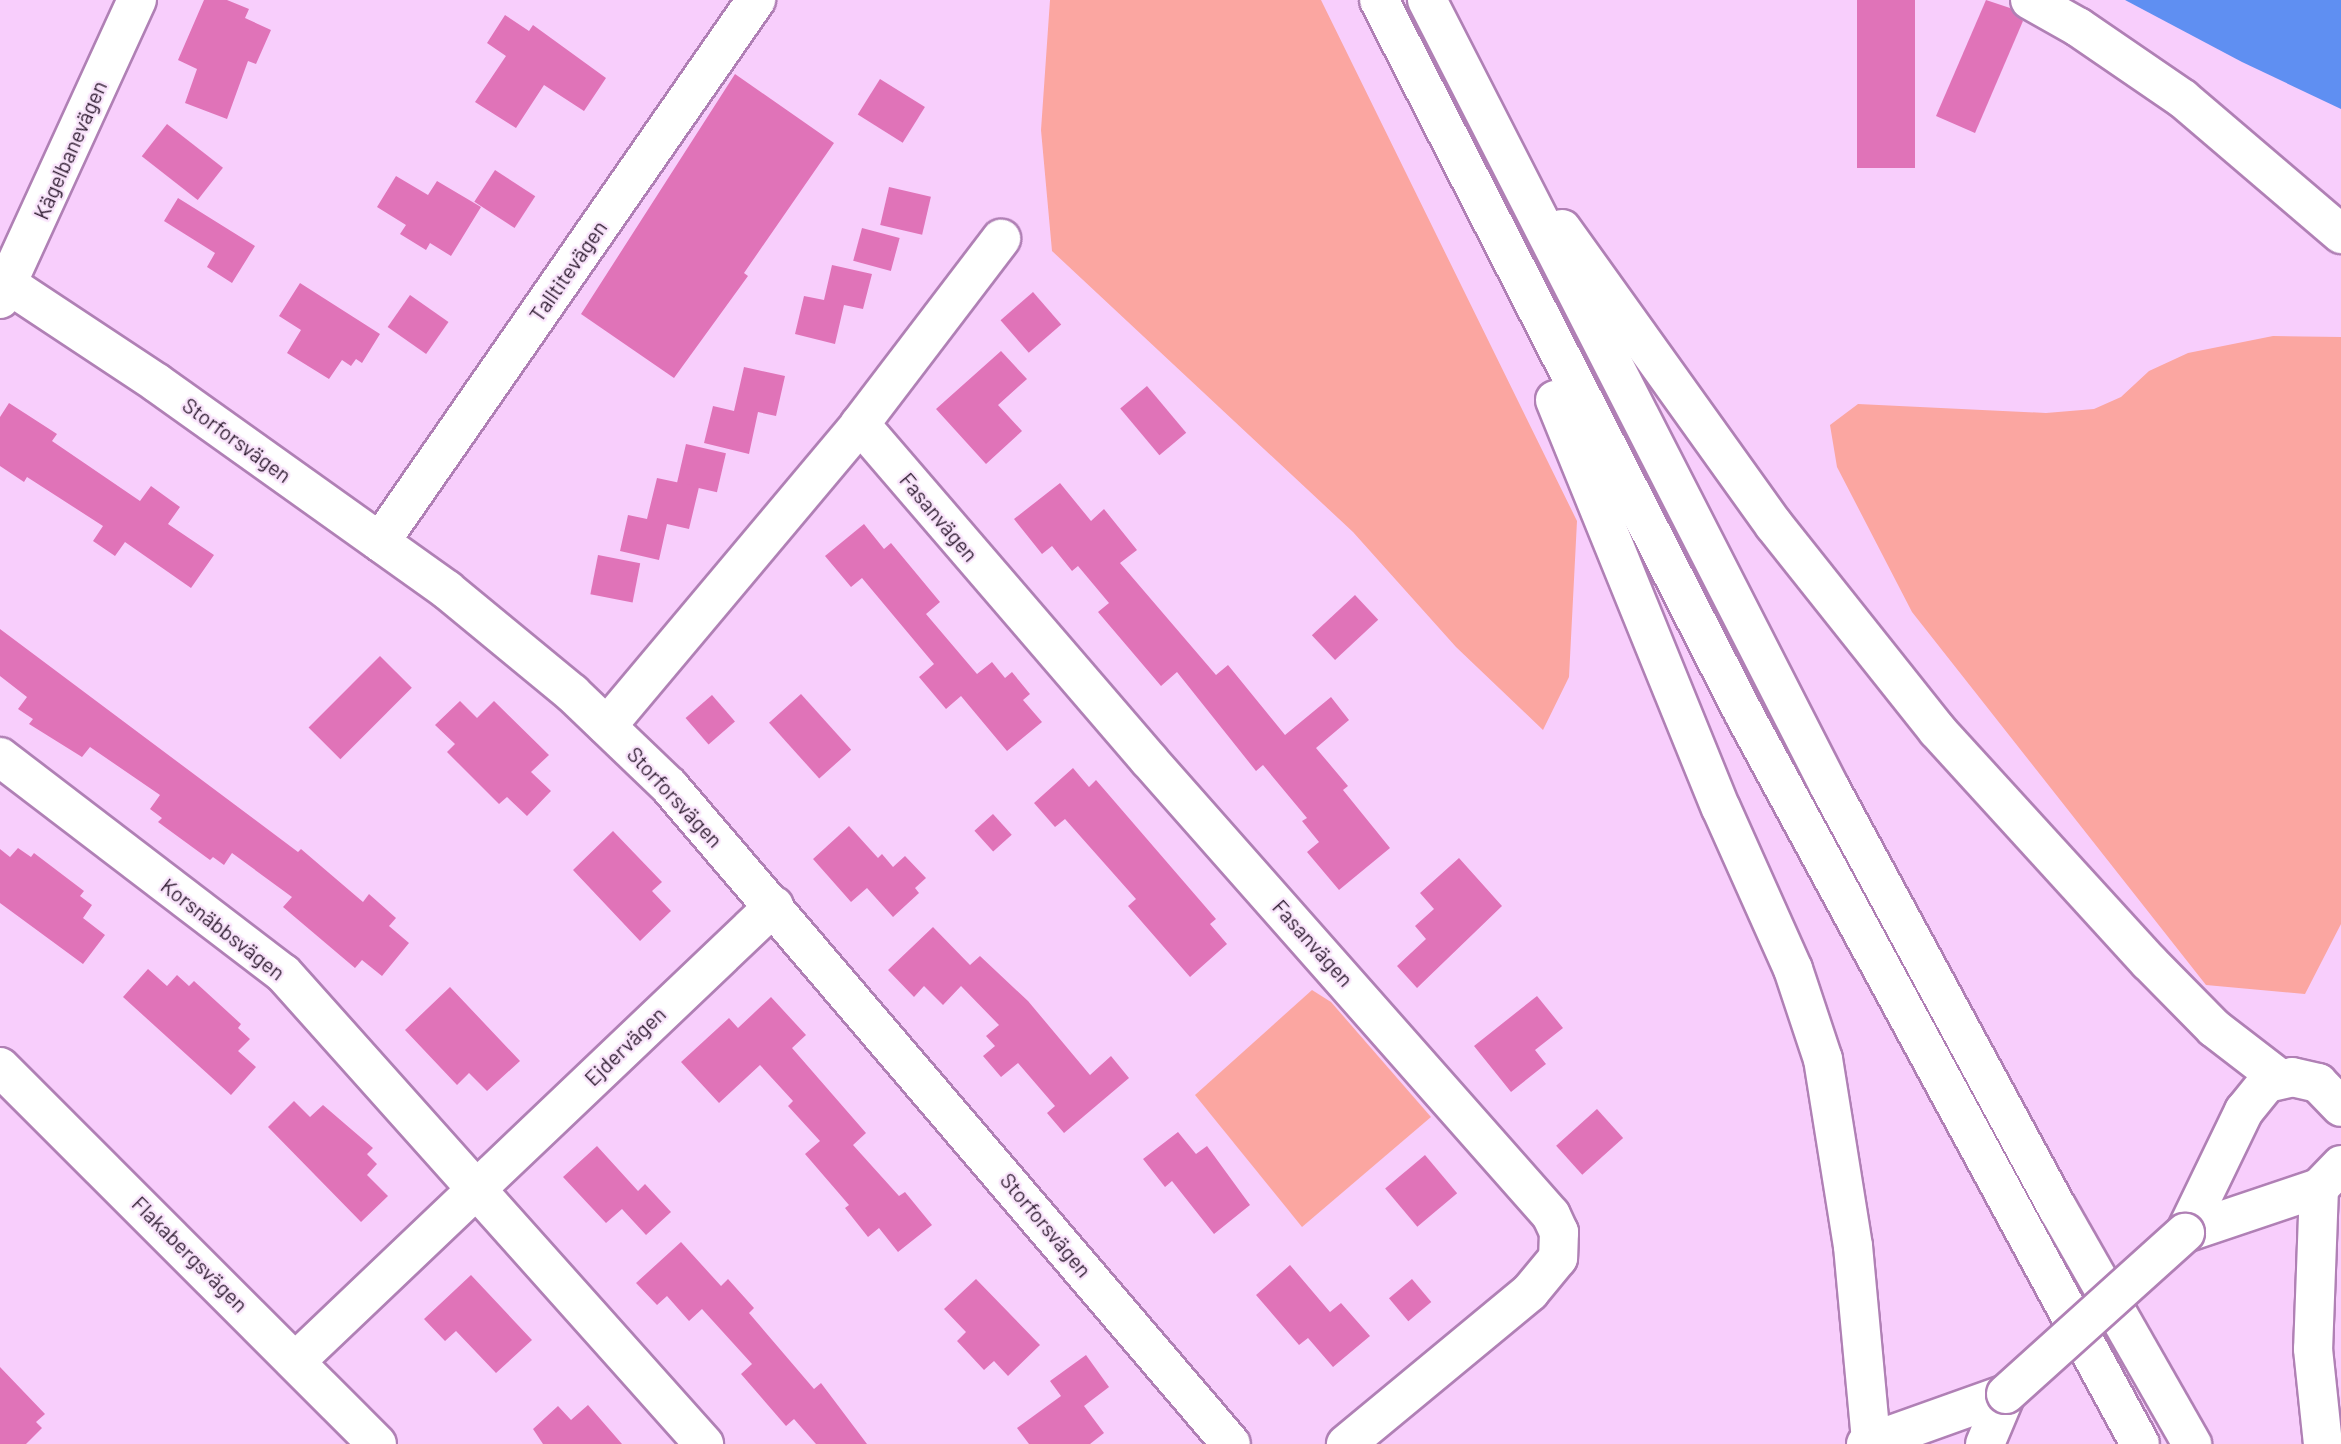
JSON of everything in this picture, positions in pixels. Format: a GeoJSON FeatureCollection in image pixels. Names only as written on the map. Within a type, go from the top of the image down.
{"type":"FeatureCollection","features":[{"type":"Feature","properties":{"kind":"main road","name":"Kägelbanevägen"},"geometry":{"type":"LineString","coordinates":[[3,288],[137,0]]}},
{"type":"Feature","properties":{"kind":"main road","name":"Talltitevägen"},"geometry":{"type":"LineString","coordinates":[[380,542],[756,0]]}},
{"type":"Feature","properties":{"kind":"main road"},"geometry":{"type":"LineString","coordinates":[[1379,0],[1744,715],[2140,1444]]}},
{"type":"Feature","properties":{"kind":"main road"},"geometry":{"type":"LineString","coordinates":[[1427,0],[1489,126],[1842,810],[2058,1209],[2192,1444]]}},
{"type":"Feature","properties":{"kind":"main road"},"geometry":{"type":"LineString","coordinates":[[2029,0],[2078,27],[2182,99],[2341,234]]}},
{"type":"Feature","properties":{"kind":"main road"},"geometry":{"type":"LineString","coordinates":[[1489,126],[1774,525],[1937,730],[2214,1028],[2279,1078]]}},
{"type":"Feature","properties":{"kind":"main road"},"geometry":{"type":"LineString","coordinates":[[1451,144],[1721,808],[1793,969],[1823,1059],[1853,1246],[1868,1442],[2006,1394],[2185,1233],[2330,1177],[2313,1349],[2323,1444]]}},
{"type":"Feature","properties":{"kind":"main road"},"geometry":{"type":"LineString","coordinates":[[607,726],[860,424],[1001,239]]}},
{"type":"Feature","properties":{"kind":"main road","name":"Storforsvägen"},"geometry":{"type":"LineString","coordinates":[[3,288],[157,383],[447,590],[607,726],[669,786],[774,906],[1231,1444]]}},
{"type":"Feature","properties":{"kind":"main road","name":"Fasanvägen"},"geometry":{"type":"LineString","coordinates":[[860,424],[1149,760],[1551,1215],[1559,1232],[1558,1258],[1530,1292],[1346,1444]]}},
{"type":"Feature","properties":{"kind":"main road","name":"Korsnäbbsvägen"},"geometry":{"type":"LineString","coordinates":[[0,757],[283,972],[479,1188]]}},
{"type":"Feature","properties":{"kind":"main road","name":"Ejdervägen"},"geometry":{"type":"LineString","coordinates":[[296,1361],[774,906]]}},
{"type":"Feature","properties":{"kind":"main road","name":"Flakabergsvägen"},"geometry":{"type":"LineString","coordinates":[[0,1067],[377,1444]]}},
{"type":"Feature","properties":{"kind":"main road"},"geometry":{"type":"LineString","coordinates":[[2185,1233],[2244,1111],[2256,1092],[2279,1078],[2304,1079],[2337,1091]]}},
{"type":"Feature","properties":{"kind":"main road"},"geometry":{"type":"LineString","coordinates":[[479,1188],[704,1444]]}},
{"type":"Feature","properties":{"kind":"main road"},"geometry":{"type":"LineString","coordinates":[[1984,1444],[2006,1394]]}},
{"type":"Feature","properties":{"kind":"shaded area"},"geometry":{"type":"Polygon","coordinates":[[[1050,0],[1321,0],[1577,521],[1569,677],[1543,730],[1456,647],[1353,532],[1052,251],[1041,130],[1050,0]]]}},
{"type":"Feature","properties":{"kind":"shaded area"},"geometry":{"type":"Polygon","coordinates":[[[2273,336],[2341,337],[2341,924],[2305,994],[2206,985],[1912,612],[1837,467],[1830,425],[1858,404],[2046,413],[2094,409],[2121,397],[2149,371],[2188,353],[2273,336]]]}},
{"type":"Feature","properties":{"kind":"shaded area"},"geometry":{"type":"Polygon","coordinates":[[[1312,990],[1331,1002],[1431,1117],[1302,1227],[1195,1095],[1312,990]]]}},
{"type":"Feature","properties":{"kind":"water"},"geometry":{"type":"Polygon","coordinates":[[[2125,0],[2341,0],[2341,109],[2242,62],[2125,0]]]}},
{"type":"Feature","properties":{"kind":"building"},"geometry":{"type":"Polygon","coordinates":[[[204,0],[227,0],[249,9],[245,18],[271,30],[256,64],[248,61],[227,119],[185,103],[197,69],[178,60],[204,0]]]}},
{"type":"Feature","properties":{"kind":"building"},"geometry":{"type":"Polygon","coordinates":[[[1857,0],[1915,0],[1915,168],[1857,168],[1857,0]]]}},
{"type":"Feature","properties":{"kind":"building"},"geometry":{"type":"Polygon","coordinates":[[[1986,0],[2010,8],[2023,21],[1975,133],[1936,116],[1986,0]]]}},
{"type":"Feature","properties":{"kind":"building"},"geometry":{"type":"Polygon","coordinates":[[[505,15],[529,31],[533,25],[606,78],[584,111],[544,85],[516,128],[475,102],[506,56],[487,43],[505,15]]]}},
{"type":"Feature","properties":{"kind":"building"},"geometry":{"type":"Polygon","coordinates":[[[735,74],[834,143],[744,273],[748,276],[674,378],[581,314],[735,74]]]}},
{"type":"Feature","properties":{"kind":"building"},"geometry":{"type":"Polygon","coordinates":[[[880,79],[925,107],[903,143],[858,115],[880,79]]]}},
{"type":"Feature","properties":{"kind":"building"},"geometry":{"type":"Polygon","coordinates":[[[167,124],[223,168],[198,200],[142,156],[167,124]]]}},
{"type":"Feature","properties":{"kind":"building"},"geometry":{"type":"Polygon","coordinates":[[[495,170],[535,196],[515,228],[474,202],[495,170]]]}},
{"type":"Feature","properties":{"kind":"building"},"geometry":{"type":"Polygon","coordinates":[[[396,176],[428,195],[437,181],[481,207],[451,256],[430,243],[426,250],[400,234],[406,225],[377,207],[396,176]]]}},
{"type":"Feature","properties":{"kind":"building"},"geometry":{"type":"Polygon","coordinates":[[[889,187],[931,197],[922,235],[880,225],[889,187]]]}},
{"type":"Feature","properties":{"kind":"building"},"geometry":{"type":"Polygon","coordinates":[[[178,198],[255,246],[232,283],[207,267],[215,253],[164,221],[178,198]]]}},
{"type":"Feature","properties":{"kind":"building"},"geometry":{"type":"Polygon","coordinates":[[[862,228],[900,238],[891,271],[853,261],[862,228]]]}},
{"type":"Feature","properties":{"kind":"building"},"geometry":{"type":"Polygon","coordinates":[[[832,265],[872,274],[863,309],[844,305],[835,344],[795,334],[804,296],[824,300],[832,265]]]}},
{"type":"Feature","properties":{"kind":"building"},"geometry":{"type":"Polygon","coordinates":[[[300,283],[380,334],[362,363],[356,359],[351,366],[342,360],[329,379],[287,353],[301,330],[279,316],[300,283]]]}},
{"type":"Feature","properties":{"kind":"building"},"geometry":{"type":"Polygon","coordinates":[[[1033,292],[1061,324],[1029,353],[1001,320],[1033,292]]]}},
{"type":"Feature","properties":{"kind":"building"},"geometry":{"type":"Polygon","coordinates":[[[410,295],[449,322],[426,354],[388,327],[410,295]]]}},
{"type":"Feature","properties":{"kind":"building"},"geometry":{"type":"Polygon","coordinates":[[[1001,351],[1027,379],[998,405],[1022,431],[986,464],[936,409],[1001,351]]]}},
{"type":"Feature","properties":{"kind":"building"},"geometry":{"type":"Polygon","coordinates":[[[744,367],[785,376],[776,416],[758,412],[749,454],[704,443],[713,406],[734,411],[744,367]]]}},
{"type":"Feature","properties":{"kind":"building"},"geometry":{"type":"Polygon","coordinates":[[[1147,386],[1186,433],[1159,455],[1120,408],[1147,386]]]}},
{"type":"Feature","properties":{"kind":"building"},"geometry":{"type":"Polygon","coordinates":[[[9,403],[57,434],[52,441],[140,501],[151,486],[180,507],[168,524],[214,555],[191,588],[125,542],[115,556],[93,541],[103,526],[27,477],[24,482],[0,466],[0,417],[9,403]]]}},
{"type":"Feature","properties":{"kind":"building"},"geometry":{"type":"Polygon","coordinates":[[[686,444],[726,453],[717,492],[677,483],[686,444]]]}},
{"type":"Feature","properties":{"kind":"building"},"geometry":{"type":"Polygon","coordinates":[[[657,478],[699,487],[689,529],[667,524],[659,560],[620,551],[628,515],[647,519],[657,478]]]}},
{"type":"Feature","properties":{"kind":"building"},"geometry":{"type":"Polygon","coordinates":[[[1060,483],[1091,521],[1104,509],[1137,550],[1120,563],[1216,675],[1228,665],[1285,735],[1331,697],[1349,720],[1316,748],[1348,786],[1343,790],[1390,848],[1339,890],[1307,852],[1319,842],[1302,821],[1307,818],[1263,765],[1256,771],[1177,672],[1161,686],[1098,612],[1109,603],[1078,566],[1072,571],[1052,546],[1042,554],[1014,519],[1060,483]]]}},
{"type":"Feature","properties":{"kind":"building"},"geometry":{"type":"Polygon","coordinates":[[[864,524],[884,549],[891,543],[940,602],[926,614],[977,674],[992,662],[1005,678],[1012,672],[1030,694],[1023,700],[1042,722],[1007,751],[961,696],[946,709],[919,677],[934,664],[862,578],[851,587],[825,556],[864,524]]]}},
{"type":"Feature","properties":{"kind":"building"},"geometry":{"type":"Polygon","coordinates":[[[598,555],[640,563],[633,602],[590,594],[598,555]]]}},
{"type":"Feature","properties":{"kind":"building"},"geometry":{"type":"Polygon","coordinates":[[[1355,595],[1378,620],[1335,660],[1312,635],[1355,595]]]}},
{"type":"Feature","properties":{"kind":"building"},"geometry":{"type":"Polygon","coordinates":[[[0,629],[298,852],[301,849],[363,902],[369,894],[396,918],[389,926],[409,943],[382,976],[362,960],[355,968],[283,907],[292,897],[232,853],[224,865],[213,857],[210,860],[158,822],[162,818],[150,809],[160,795],[90,747],[82,757],[29,724],[33,719],[18,709],[27,697],[0,676],[0,629]]]}},
{"type":"Feature","properties":{"kind":"building"},"geometry":{"type":"Polygon","coordinates":[[[380,656],[412,688],[340,759],[309,727],[380,656]]]}},
{"type":"Feature","properties":{"kind":"building"},"geometry":{"type":"Polygon","coordinates":[[[801,694],[851,750],[819,779],[769,723],[801,694]]]}},
{"type":"Feature","properties":{"kind":"building"},"geometry":{"type":"Polygon","coordinates":[[[712,695],[735,721],[709,744],[686,718],[712,695]]]}},
{"type":"Feature","properties":{"kind":"building"},"geometry":{"type":"Polygon","coordinates":[[[460,701],[477,718],[494,701],[549,755],[531,772],[551,791],[527,816],[507,797],[499,804],[447,752],[455,744],[435,725],[460,701]]]}},
{"type":"Feature","properties":{"kind":"building"},"geometry":{"type":"Polygon","coordinates":[[[1073,768],[1089,787],[1096,780],[1216,919],[1210,924],[1227,944],[1190,977],[1128,906],[1136,899],[1065,819],[1055,827],[1034,803],[1073,768]]]}},
{"type":"Feature","properties":{"kind":"building"},"geometry":{"type":"Polygon","coordinates":[[[993,814],[1012,835],[993,852],[974,831],[993,814]]]}},
{"type":"Feature","properties":{"kind":"building"},"geometry":{"type":"Polygon","coordinates":[[[849,826],[878,858],[882,854],[893,867],[905,856],[926,878],[915,888],[919,893],[893,917],[867,888],[851,902],[813,859],[849,826]]]}},
{"type":"Feature","properties":{"kind":"building"},"geometry":{"type":"Polygon","coordinates":[[[613,831],[662,882],[652,891],[671,911],[640,941],[573,870],[613,831]]]}},
{"type":"Feature","properties":{"kind":"building"},"geometry":{"type":"Polygon","coordinates":[[[18,848],[31,857],[34,853],[84,891],[80,896],[92,905],[83,918],[105,935],[83,964],[0,903],[0,849],[10,857],[18,848]]]}},
{"type":"Feature","properties":{"kind":"building"},"geometry":{"type":"Polygon","coordinates":[[[1459,858],[1502,906],[1417,988],[1397,966],[1426,939],[1415,926],[1434,909],[1420,893],[1459,858]]]}},
{"type":"Feature","properties":{"kind":"building"},"geometry":{"type":"Polygon","coordinates":[[[933,927],[970,965],[980,956],[1028,1001],[1090,1075],[1111,1056],[1129,1078],[1064,1133],[1047,1113],[1055,1106],[1018,1063],[1001,1077],[983,1056],[995,1046],[986,1036],[999,1025],[961,986],[943,1005],[924,986],[914,997],[888,970],[933,927]]]}},
{"type":"Feature","properties":{"kind":"building"},"geometry":{"type":"Polygon","coordinates":[[[148,969],[167,986],[177,975],[189,986],[194,981],[241,1024],[238,1028],[250,1039],[238,1051],[256,1067],[231,1095],[123,997],[148,969]]]}},
{"type":"Feature","properties":{"kind":"building"},"geometry":{"type":"Polygon","coordinates":[[[450,987],[520,1061],[487,1091],[469,1073],[457,1085],[405,1030],[450,987]]]}},
{"type":"Feature","properties":{"kind":"building"},"geometry":{"type":"Polygon","coordinates":[[[1537,996],[1563,1028],[1535,1050],[1546,1064],[1511,1092],[1474,1046],[1537,996]]]}},
{"type":"Feature","properties":{"kind":"building"},"geometry":{"type":"Polygon","coordinates":[[[771,997],[806,1035],[792,1048],[866,1133],[853,1145],[899,1196],[905,1192],[932,1225],[898,1252],[879,1228],[868,1237],[845,1208],[849,1205],[805,1154],[820,1141],[788,1106],[793,1101],[760,1065],[719,1103],[681,1062],[729,1018],[738,1028],[771,997]]]}},
{"type":"Feature","properties":{"kind":"building"},"geometry":{"type":"Polygon","coordinates":[[[294,1101],[310,1117],[323,1105],[373,1148],[367,1154],[377,1164],[367,1175],[388,1196],[361,1222],[268,1127],[294,1101]]]}},
{"type":"Feature","properties":{"kind":"building"},"geometry":{"type":"Polygon","coordinates":[[[1597,1109],[1623,1138],[1582,1175],[1556,1146],[1597,1109]]]}},
{"type":"Feature","properties":{"kind":"building"},"geometry":{"type":"Polygon","coordinates":[[[1178,1132],[1196,1154],[1207,1146],[1250,1205],[1214,1234],[1172,1181],[1165,1187],[1143,1159],[1178,1132]]]}},
{"type":"Feature","properties":{"kind":"building"},"geometry":{"type":"Polygon","coordinates":[[[597,1146],[638,1191],[645,1184],[671,1212],[646,1235],[622,1209],[606,1223],[563,1177],[597,1146]]]}},
{"type":"Feature","properties":{"kind":"building"},"geometry":{"type":"Polygon","coordinates":[[[1425,1155],[1457,1193],[1417,1227],[1385,1188],[1425,1155]]]}},
{"type":"Feature","properties":{"kind":"building"},"geometry":{"type":"Polygon","coordinates":[[[681,1242],[721,1286],[728,1279],[754,1308],[749,1313],[814,1389],[821,1383],[867,1444],[816,1444],[794,1419],[786,1426],[741,1374],[752,1364],[702,1309],[689,1321],[667,1296],[657,1305],[636,1283],[681,1242]]]}},
{"type":"Feature","properties":{"kind":"building"},"geometry":{"type":"Polygon","coordinates":[[[1290,1265],[1330,1312],[1341,1303],[1370,1336],[1333,1367],[1308,1338],[1299,1345],[1256,1295],[1290,1265]]]}},
{"type":"Feature","properties":{"kind":"building"},"geometry":{"type":"Polygon","coordinates":[[[471,1275],[532,1340],[496,1373],[456,1331],[445,1341],[424,1319],[471,1275]]]}},
{"type":"Feature","properties":{"kind":"building"},"geometry":{"type":"Polygon","coordinates":[[[976,1279],[1040,1345],[1008,1376],[994,1361],[984,1370],[957,1341],[966,1332],[944,1309],[976,1279]]]}},
{"type":"Feature","properties":{"kind":"building"},"geometry":{"type":"Polygon","coordinates":[[[1412,1279],[1431,1302],[1408,1321],[1389,1298],[1412,1279]]]}},
{"type":"Feature","properties":{"kind":"building"},"geometry":{"type":"Polygon","coordinates":[[[1086,1355],[1109,1387],[1084,1406],[1104,1433],[1090,1444],[1029,1444],[1017,1428],[1061,1396],[1050,1381],[1086,1355]]]}},
{"type":"Feature","properties":{"kind":"building"},"geometry":{"type":"Polygon","coordinates":[[[0,1367],[45,1414],[36,1422],[42,1428],[26,1444],[0,1444],[0,1367]]]}},
{"type":"Feature","properties":{"kind":"building"},"geometry":{"type":"Polygon","coordinates":[[[588,1405],[622,1444],[543,1444],[533,1429],[558,1406],[571,1420],[588,1405]]]}}]}
